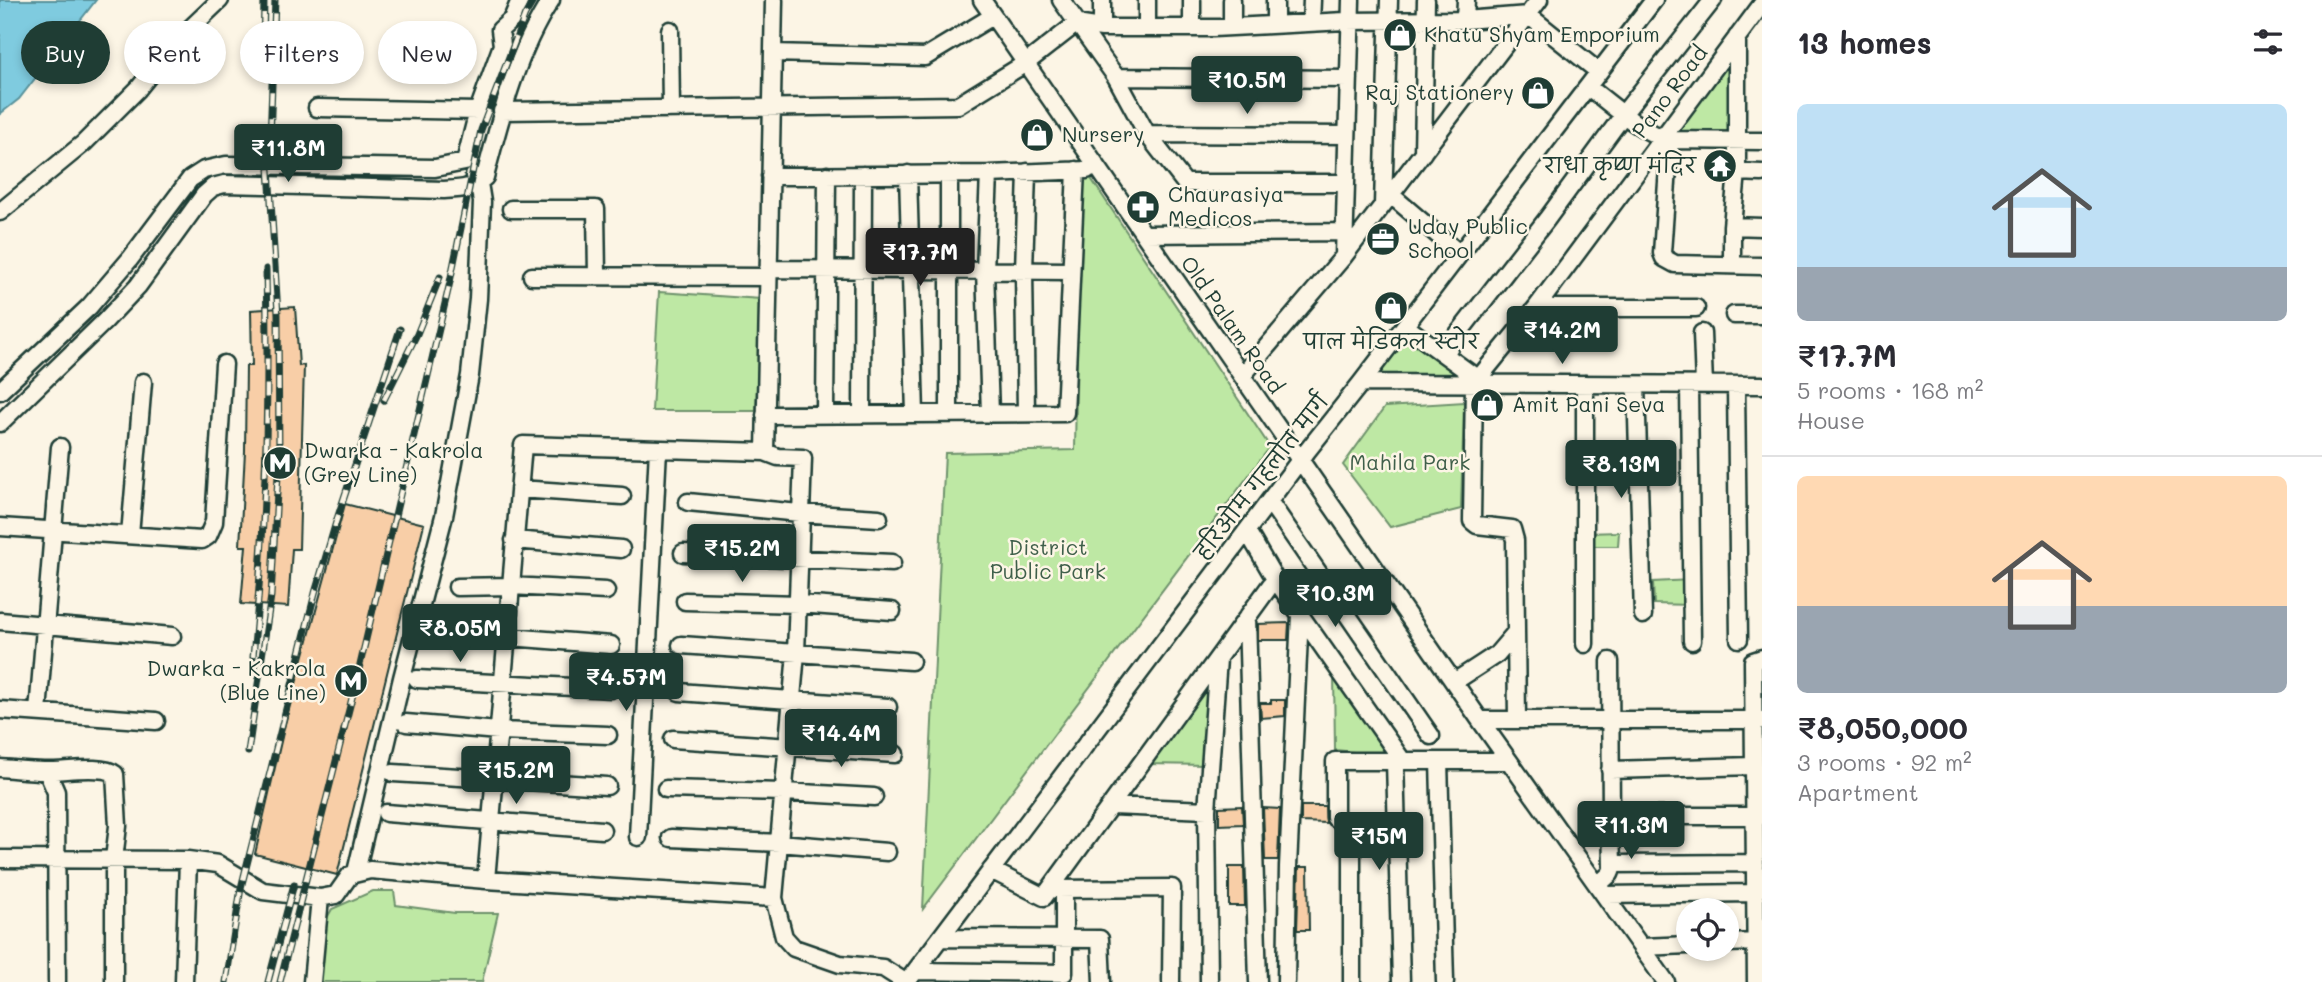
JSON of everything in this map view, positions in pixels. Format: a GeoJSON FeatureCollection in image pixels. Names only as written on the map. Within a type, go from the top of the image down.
{"type":"FeatureCollection","features":[{"type":"Feature","properties":{"kind":"street"},"geometry":{"type":"LineString","coordinates":[[0,212],[84,143],[138,89],[177,41],[220,0]]}},
{"type":"Feature","properties":{"kind":"street"},"geometry":{"type":"LineString","coordinates":[[356,872],[444,516],[468,388],[478,299],[482,202],[479,183],[465,162],[478,111],[502,45],[500,30],[512,19],[520,0]]}},
{"type":"Feature","properties":{"kind":"street"},"geometry":{"type":"LineString","coordinates":[[0,423],[138,286],[204,195],[213,187],[224,184],[444,190],[466,189],[479,183],[485,177],[502,111],[530,41],[551,0]]}},
{"type":"Feature","properties":{"kind":"street"},"geometry":{"type":"LineString","coordinates":[[765,452],[774,0]]}},
{"type":"Feature","properties":{"kind":"street","name":"Old Palam Road"},"geometry":{"type":"LineString","coordinates":[[982,0],[1480,720],[1666,982]]}},
{"type":"Feature","properties":{"kind":"street"},"geometry":{"type":"LineString","coordinates":[[1061,0],[1116,77],[1147,134],[1185,183],[1346,183]]}},
{"type":"Feature","properties":{"kind":"street"},"geometry":{"type":"LineString","coordinates":[[1102,0],[1102,28]]}},
{"type":"Feature","properties":{"kind":"street"},"geometry":{"type":"LineString","coordinates":[[1147,0],[1147,28]]}},
{"type":"Feature","properties":{"kind":"street"},"geometry":{"type":"LineString","coordinates":[[1192,0],[1192,28]]}},
{"type":"Feature","properties":{"kind":"street"},"geometry":{"type":"LineString","coordinates":[[1231,0],[1232,27]]}},
{"type":"Feature","properties":{"kind":"street"},"geometry":{"type":"LineString","coordinates":[[1275,0],[1275,24]]}},
{"type":"Feature","properties":{"kind":"street"},"geometry":{"type":"LineString","coordinates":[[1311,23],[1312,0]]}},
{"type":"Feature","properties":{"kind":"street"},"geometry":{"type":"LineString","coordinates":[[1344,257],[1351,0]]}},
{"type":"Feature","properties":{"kind":"street"},"geometry":{"type":"LineString","coordinates":[[1387,200],[1389,0]]}},
{"type":"Feature","properties":{"kind":"street"},"geometry":{"type":"LineString","coordinates":[[1423,153],[1426,0]]}},
{"type":"Feature","properties":{"kind":"street"},"geometry":{"type":"LineString","coordinates":[[1465,20],[1466,0]]}},
{"type":"Feature","properties":{"kind":"street"},"geometry":{"type":"LineString","coordinates":[[1242,376],[1344,257],[1539,0]]}},
{"type":"Feature","properties":{"kind":"street","name":"हरिओम गहलोत मार्ग"},"geometry":{"type":"LineString","coordinates":[[909,978],[1300,460],[1362,383],[1654,0]]}},
{"type":"Feature","properties":{"kind":"street"},"geometry":{"type":"LineString","coordinates":[[1445,355],[1454,339],[1547,219],[1624,113],[1713,0]]}},
{"type":"Feature","properties":{"kind":"street","name":"Pano Road"},"geometry":{"type":"LineString","coordinates":[[1476,381],[1666,139],[1762,4]]}},
{"type":"Feature","properties":{"kind":"street"},"geometry":{"type":"LineString","coordinates":[[502,111],[958,105],[1026,63],[1076,23],[1102,28],[1192,28],[1350,21],[1465,20],[1506,8],[1528,15],[1599,72]]}},
{"type":"Feature","properties":{"kind":"street"},"geometry":{"type":"LineString","coordinates":[[773,52],[925,57],[993,16]]}},
{"type":"Feature","properties":{"kind":"street"},"geometry":{"type":"LineString","coordinates":[[670,30],[671,109]]}},
{"type":"Feature","properties":{"kind":"street"},"geometry":{"type":"LineString","coordinates":[[1732,265],[1737,172],[1737,37]]}},
{"type":"Feature","properties":{"kind":"street"},"geometry":{"type":"LineString","coordinates":[[1116,77],[1349,79]]}},
{"type":"Feature","properties":{"kind":"street"},"geometry":{"type":"LineString","coordinates":[[1588,87],[1666,139],[1762,141]]}},
{"type":"Feature","properties":{"kind":"street"},"geometry":{"type":"LineString","coordinates":[[317,108],[478,111]]}},
{"type":"Feature","properties":{"kind":"street"},"geometry":{"type":"LineString","coordinates":[[1147,134],[1347,135]]}},
{"type":"Feature","properties":{"kind":"street"},"geometry":{"type":"LineString","coordinates":[[1666,139],[1664,258],[1675,264],[1762,266]]}},
{"type":"Feature","properties":{"kind":"street"},"geometry":{"type":"LineString","coordinates":[[0,391],[89,307],[130,259],[190,179],[204,170],[226,165],[435,168],[465,162]]}},
{"type":"Feature","properties":{"kind":"street"},"geometry":{"type":"LineString","coordinates":[[327,187],[328,166]]}},
{"type":"Feature","properties":{"kind":"street"},"geometry":{"type":"LineString","coordinates":[[770,176],[989,174],[1100,169]]}},
{"type":"Feature","properties":{"kind":"street"},"geometry":{"type":"LineString","coordinates":[[765,415],[1065,413],[1076,170]]}},
{"type":"Feature","properties":{"kind":"street"},"geometry":{"type":"LineString","coordinates":[[1026,413],[1024,271],[1027,172]]}},
{"type":"Feature","properties":{"kind":"street"},"geometry":{"type":"LineString","coordinates":[[1737,172],[1762,173]]}},
{"type":"Feature","properties":{"kind":"street"},"geometry":{"type":"LineString","coordinates":[[908,174],[915,414]]}},
{"type":"Feature","properties":{"kind":"street"},"geometry":{"type":"LineString","coordinates":[[949,174],[949,414]]}},
{"type":"Feature","properties":{"kind":"street"},"geometry":{"type":"LineString","coordinates":[[989,174],[985,270],[990,413]]}},
{"type":"Feature","properties":{"kind":"street"},"geometry":{"type":"LineString","coordinates":[[825,415],[827,175]]}},
{"type":"Feature","properties":{"kind":"street"},"geometry":{"type":"LineString","coordinates":[[862,414],[863,175]]}},
{"type":"Feature","properties":{"kind":"street"},"geometry":{"type":"LineString","coordinates":[[1387,200],[1460,254]]}},
{"type":"Feature","properties":{"kind":"street"},"geometry":{"type":"LineString","coordinates":[[511,209],[596,209],[597,276]]}},
{"type":"Feature","properties":{"kind":"street"},"geometry":{"type":"LineString","coordinates":[[1732,226],[1762,227]]}},
{"type":"Feature","properties":{"kind":"street"},"geometry":{"type":"LineString","coordinates":[[1144,234],[1344,232]]}},
{"type":"Feature","properties":{"kind":"street"},"geometry":{"type":"LineString","coordinates":[[532,276],[827,270],[1071,271]]}},
{"type":"Feature","properties":{"kind":"street"},"geometry":{"type":"LineString","coordinates":[[1536,307],[1696,308]]}},
{"type":"Feature","properties":{"kind":"street"},"geometry":{"type":"LineString","coordinates":[[1734,315],[1762,315]]}},
{"type":"Feature","properties":{"kind":"street"},"geometry":{"type":"LineString","coordinates":[[1405,326],[1476,381]]}},
{"type":"Feature","properties":{"kind":"street"},"geometry":{"type":"LineString","coordinates":[[1692,641],[1697,385],[1702,333]]}},
{"type":"Feature","properties":{"kind":"street"},"geometry":{"type":"LineString","coordinates":[[0,527],[202,540],[208,536],[214,522],[224,364]]}},
{"type":"Feature","properties":{"kind":"street"},"geometry":{"type":"LineString","coordinates":[[1476,381],[1472,521],[1477,525],[1507,527],[1514,533],[1517,720]]}},
{"type":"Feature","properties":{"kind":"street"},"geometry":{"type":"LineString","coordinates":[[1362,383],[1476,381],[1762,385]]}},
{"type":"Feature","properties":{"kind":"street"},"geometry":{"type":"LineString","coordinates":[[130,535],[143,382]]}},
{"type":"Feature","properties":{"kind":"street"},"geometry":{"type":"LineString","coordinates":[[1585,384],[1585,644]]}},
{"type":"Feature","properties":{"kind":"street"},"geometry":{"type":"LineString","coordinates":[[1636,385],[1643,615]]}},
{"type":"Feature","properties":{"kind":"street"},"geometry":{"type":"LineString","coordinates":[[1736,385],[1739,639]]}},
{"type":"Feature","properties":{"kind":"street"},"geometry":{"type":"LineString","coordinates":[[486,880],[523,445],[765,452],[778,457],[803,458],[796,653],[774,898],[784,937],[794,948],[840,964],[883,968],[909,978],[1064,977],[1065,939],[1057,890],[1112,806],[1275,579]]}},
{"type":"Feature","properties":{"kind":"street"},"geometry":{"type":"LineString","coordinates":[[38,712],[51,530],[60,447]]}},
{"type":"Feature","properties":{"kind":"street"},"geometry":{"type":"LineString","coordinates":[[638,836],[658,449]]}},
{"type":"Feature","properties":{"kind":"street"},"geometry":{"type":"LineString","coordinates":[[519,489],[622,496]]}},
{"type":"Feature","properties":{"kind":"street"},"geometry":{"type":"LineString","coordinates":[[1269,501],[1431,736]]}},
{"type":"Feature","properties":{"kind":"street"},"geometry":{"type":"LineString","coordinates":[[688,502],[879,518]]}},
{"type":"Feature","properties":{"kind":"street"},"geometry":{"type":"LineString","coordinates":[[1247,531],[1275,579],[1398,761],[1401,982]]}},
{"type":"Feature","properties":{"kind":"street"},"geometry":{"type":"LineString","coordinates":[[514,540],[621,549]]}},
{"type":"Feature","properties":{"kind":"street"},"geometry":{"type":"LineString","coordinates":[[683,553],[892,563]]}},
{"type":"Feature","properties":{"kind":"street"},"geometry":{"type":"LineString","coordinates":[[457,587],[511,586],[606,591]]}},
{"type":"Feature","properties":{"kind":"street"},"geometry":{"type":"LineString","coordinates":[[685,601],[799,604],[892,611]]}},
{"type":"Feature","properties":{"kind":"street"},"geometry":{"type":"LineString","coordinates":[[1286,982],[1288,867],[1300,614]]}},
{"type":"Feature","properties":{"kind":"street"},"geometry":{"type":"LineString","coordinates":[[1247,618],[1258,982]]}},
{"type":"Feature","properties":{"kind":"street"},"geometry":{"type":"LineString","coordinates":[[0,621],[172,636]]}},
{"type":"Feature","properties":{"kind":"street"},"geometry":{"type":"LineString","coordinates":[[446,632],[611,645]]}},
{"type":"Feature","properties":{"kind":"street"},"geometry":{"type":"LineString","coordinates":[[1454,682],[1497,654],[1515,633]]}},
{"type":"Feature","properties":{"kind":"street"},"geometry":{"type":"LineString","coordinates":[[681,645],[911,661]]}},
{"type":"Feature","properties":{"kind":"street"},"geometry":{"type":"LineString","coordinates":[[1756,982],[1755,942],[1758,916],[1754,893],[1754,863],[1758,816],[1754,766],[1758,720],[1753,661],[1762,658]]}},
{"type":"Feature","properties":{"kind":"street"},"geometry":{"type":"LineString","coordinates":[[1209,982],[1207,810],[1218,659]]}},
{"type":"Feature","properties":{"kind":"street"},"geometry":{"type":"LineString","coordinates":[[1601,890],[1611,874],[1612,863],[1610,662]]}},
{"type":"Feature","properties":{"kind":"street"},"geometry":{"type":"LineString","coordinates":[[417,679],[611,689]]}},
{"type":"Feature","properties":{"kind":"street"},"geometry":{"type":"LineString","coordinates":[[679,692],[888,708]]}},
{"type":"Feature","properties":{"kind":"street"},"geometry":{"type":"LineString","coordinates":[[0,710],[156,721]]}},
{"type":"Feature","properties":{"kind":"street"},"geometry":{"type":"LineString","coordinates":[[1480,720],[1758,720]]}},
{"type":"Feature","properties":{"kind":"street"},"geometry":{"type":"LineString","coordinates":[[406,723],[498,731],[608,735]]}},
{"type":"Feature","properties":{"kind":"street"},"geometry":{"type":"LineString","coordinates":[[673,739],[895,754]]}},
{"type":"Feature","properties":{"kind":"street"},"geometry":{"type":"LineString","coordinates":[[1335,818],[1335,761],[1509,761]]}},
{"type":"Feature","properties":{"kind":"street"},"geometry":{"type":"LineString","coordinates":[[1440,761],[1445,982]]}},
{"type":"Feature","properties":{"kind":"street"},"geometry":{"type":"LineString","coordinates":[[1611,770],[1754,766]]}},
{"type":"Feature","properties":{"kind":"street"},"geometry":{"type":"LineString","coordinates":[[0,768],[112,771],[115,774],[118,789],[118,827],[114,859],[114,982]]}},
{"type":"Feature","properties":{"kind":"street"},"geometry":{"type":"LineString","coordinates":[[47,771],[56,792],[57,982]]}},
{"type":"Feature","properties":{"kind":"street"},"geometry":{"type":"LineString","coordinates":[[393,773],[607,786]]}},
{"type":"Feature","properties":{"kind":"street"},"geometry":{"type":"LineString","coordinates":[[666,789],[874,797]]}},
{"type":"Feature","properties":{"kind":"street"},"geometry":{"type":"LineString","coordinates":[[1112,806],[1207,810]]}},
{"type":"Feature","properties":{"kind":"street"},"geometry":{"type":"LineString","coordinates":[[386,813],[602,830]]}},
{"type":"Feature","properties":{"kind":"street"},"geometry":{"type":"LineString","coordinates":[[1611,816],[1758,816]]}},
{"type":"Feature","properties":{"kind":"street"},"geometry":{"type":"LineString","coordinates":[[1352,832],[1352,982]]}},
{"type":"Feature","properties":{"kind":"street"},"geometry":{"type":"LineString","coordinates":[[671,838],[887,852]]}},
{"type":"Feature","properties":{"kind":"street"},"geometry":{"type":"LineString","coordinates":[[0,859],[188,860],[218,864],[263,891],[320,898],[336,895],[350,875],[370,870],[774,898]]}},
{"type":"Feature","properties":{"kind":"street"},"geometry":{"type":"LineString","coordinates":[[184,982],[188,860]]}},
{"type":"Feature","properties":{"kind":"street"},"geometry":{"type":"LineString","coordinates":[[1612,863],[1754,863]]}},
{"type":"Feature","properties":{"kind":"street"},"geometry":{"type":"LineString","coordinates":[[992,870],[1044,897],[1057,890],[1172,888],[1171,982]]}},
{"type":"Feature","properties":{"kind":"street"},"geometry":{"type":"LineString","coordinates":[[1601,890],[1754,893]]}},
{"type":"Feature","properties":{"kind":"street"},"geometry":{"type":"LineString","coordinates":[[312,982],[320,898]]}},
{"type":"Feature","properties":{"kind":"street"},"geometry":{"type":"LineString","coordinates":[[941,938],[1101,939],[1102,982]]}},
{"type":"Feature","properties":{"kind":"street"},"geometry":{"type":"LineString","coordinates":[[1739,943],[1755,942]]}},
{"type":"Feature","properties":{"kind":"street"},"geometry":{"type":"LineString","coordinates":[[1642,947],[1676,946]]}},
{"type":"Feature","properties":{"kind":"green space"},"geometry":{"type":"Polygon","coordinates":[[[1731,55],[1731,135],[1670,135],[1731,55]]]}},
{"type":"Feature","properties":{"kind":"green space","name":"District Public Park"},"geometry":{"type":"Polygon","coordinates":[[[1080,162],[1270,447],[923,909],[945,453],[1075,450],[1080,162]]]}},
{"type":"Feature","properties":{"kind":"green space"},"geometry":{"type":"Polygon","coordinates":[[[659,292],[761,299],[756,411],[652,411],[659,292]]]}},
{"type":"Feature","properties":{"kind":"green space"},"geometry":{"type":"Polygon","coordinates":[[[1406,335],[1471,379],[1375,378],[1406,335]]]}},
{"type":"Feature","properties":{"kind":"green space","name":"Mahila Park"},"geometry":{"type":"Polygon","coordinates":[[[1464,402],[1461,509],[1390,527],[1343,465],[1385,407],[1464,402]]]}},
{"type":"Feature","properties":{"kind":"green space"},"geometry":{"type":"Polygon","coordinates":[[[1619,532],[1618,546],[1587,546],[1587,533],[1619,532]]]}},
{"type":"Feature","properties":{"kind":"green space"},"geometry":{"type":"Polygon","coordinates":[[[1690,580],[1690,605],[1654,604],[1653,582],[1690,580]]]}},
{"type":"Feature","properties":{"kind":"green space"},"geometry":{"type":"Polygon","coordinates":[[[1214,671],[1207,765],[1147,764],[1214,671]]]}},
{"type":"Feature","properties":{"kind":"green space"},"geometry":{"type":"Polygon","coordinates":[[[1334,673],[1394,756],[1335,750],[1334,673]]]}},
{"type":"Feature","properties":{"kind":"green space"},"geometry":{"type":"Polygon","coordinates":[[[373,891],[394,891],[396,905],[455,913],[498,913],[482,982],[314,982],[322,927],[332,909],[373,891]]]}},
{"type":"Feature","properties":{"kind":"water"},"geometry":{"type":"Polygon","coordinates":[[[0,0],[96,0],[80,21],[21,21],[21,84],[31,84],[19,99],[0,114],[0,0]]]}},
{"type":"Feature","properties":{"kind":"building"},"geometry":{"type":"Polygon","coordinates":[[[295,307],[299,366],[304,365],[299,549],[292,549],[288,607],[241,604],[246,546],[240,546],[246,366],[252,366],[251,310],[295,307]]]}},
{"type":"Feature","properties":{"kind":"building"},"geometry":{"type":"Polygon","coordinates":[[[345,504],[424,524],[337,875],[255,854],[285,724],[345,504]]]}},
{"type":"Feature","properties":{"kind":"building"},"geometry":{"type":"Polygon","coordinates":[[[1289,623],[1288,640],[1258,640],[1258,624],[1289,623]]]}},
{"type":"Feature","properties":{"kind":"building"},"geometry":{"type":"Polygon","coordinates":[[[1271,700],[1285,700],[1285,716],[1261,718],[1260,703],[1271,703],[1271,700]]]}},
{"type":"Feature","properties":{"kind":"building"},"geometry":{"type":"Polygon","coordinates":[[[1242,806],[1243,824],[1219,825],[1219,807],[1242,806]]]}},
{"type":"Feature","properties":{"kind":"building"},"geometry":{"type":"Polygon","coordinates":[[[1301,806],[1325,806],[1326,823],[1301,822],[1301,806]]]}},
{"type":"Feature","properties":{"kind":"building"},"geometry":{"type":"Polygon","coordinates":[[[1263,808],[1280,809],[1278,860],[1265,860],[1263,808]]]}},
{"type":"Feature","properties":{"kind":"building"},"geometry":{"type":"Polygon","coordinates":[[[1229,867],[1244,867],[1245,906],[1229,906],[1229,867]]]}},
{"type":"Feature","properties":{"kind":"building"},"geometry":{"type":"Polygon","coordinates":[[[1299,867],[1308,867],[1309,930],[1297,930],[1299,867]]]}},
{"type":"Feature","properties":{"kind":"railway"},"geometry":{"type":"LineString","coordinates":[[264,0],[264,21]]}},
{"type":"Feature","properties":{"kind":"railway"},"geometry":{"type":"LineString","coordinates":[[248,752],[271,596],[279,458],[278,314],[269,169],[275,0]]}},
{"type":"Feature","properties":{"kind":"railway"},"geometry":{"type":"LineString","coordinates":[[280,982],[356,682],[450,282],[481,130],[525,15],[534,0]]}},
{"type":"Feature","properties":{"kind":"railway"},"geometry":{"type":"LineString","coordinates":[[253,657],[266,463],[266,269]]}},
{"type":"Feature","properties":{"kind":"railway"},"geometry":{"type":"LineString","coordinates":[[384,400],[417,334],[440,277]]}},
{"type":"Feature","properties":{"kind":"railway"},"geometry":{"type":"LineString","coordinates":[[226,982],[241,888],[315,593],[400,329]]}},
{"type":"Feature","properties":{"kind":"railway"},"geometry":{"type":"LineString","coordinates":[[268,982],[294,884]]}},
{"type":"Feature","properties":{"kind":"place","name":"Khatu Shyam Emporium"},"geometry":{"type":"Point","coordinates":[1400,35]}},
{"type":"Feature","properties":{"kind":"place","name":"Raj Stationery"},"geometry":{"type":"Point","coordinates":[1538,93]}},
{"type":"Feature","properties":{"kind":"place","name":"Nursery"},"geometry":{"type":"Point","coordinates":[1037,135]}},
{"type":"Feature","properties":{"kind":"place","name":"राधा कृष्ण मंदिर"},"geometry":{"type":"Point","coordinates":[1720,166]}},
{"type":"Feature","properties":{"kind":"place","name":"Chaurasiya Medicos"},"geometry":{"type":"Point","coordinates":[1143,207]}},
{"type":"Feature","properties":{"kind":"place","name":"Uday Public School"},"geometry":{"type":"Point","coordinates":[1383,239]}},
{"type":"Feature","properties":{"kind":"place","name":"पाल मेडिकल स्टोर"},"geometry":{"type":"Point","coordinates":[1391,308]}},
{"type":"Feature","properties":{"kind":"place","name":"Amit Pani Seva"},"geometry":{"type":"Point","coordinates":[1487,405]}},
{"type":"Feature","properties":{"kind":"place","name":"Dwarka - Kakrola (Grey Line)"},"geometry":{"type":"Point","coordinates":[280,463]}},
{"type":"Feature","properties":{"kind":"place","name":"Dwarka - Kakrola (Blue Line)"},"geometry":{"type":"Point","coordinates":[351,681]}}]}
